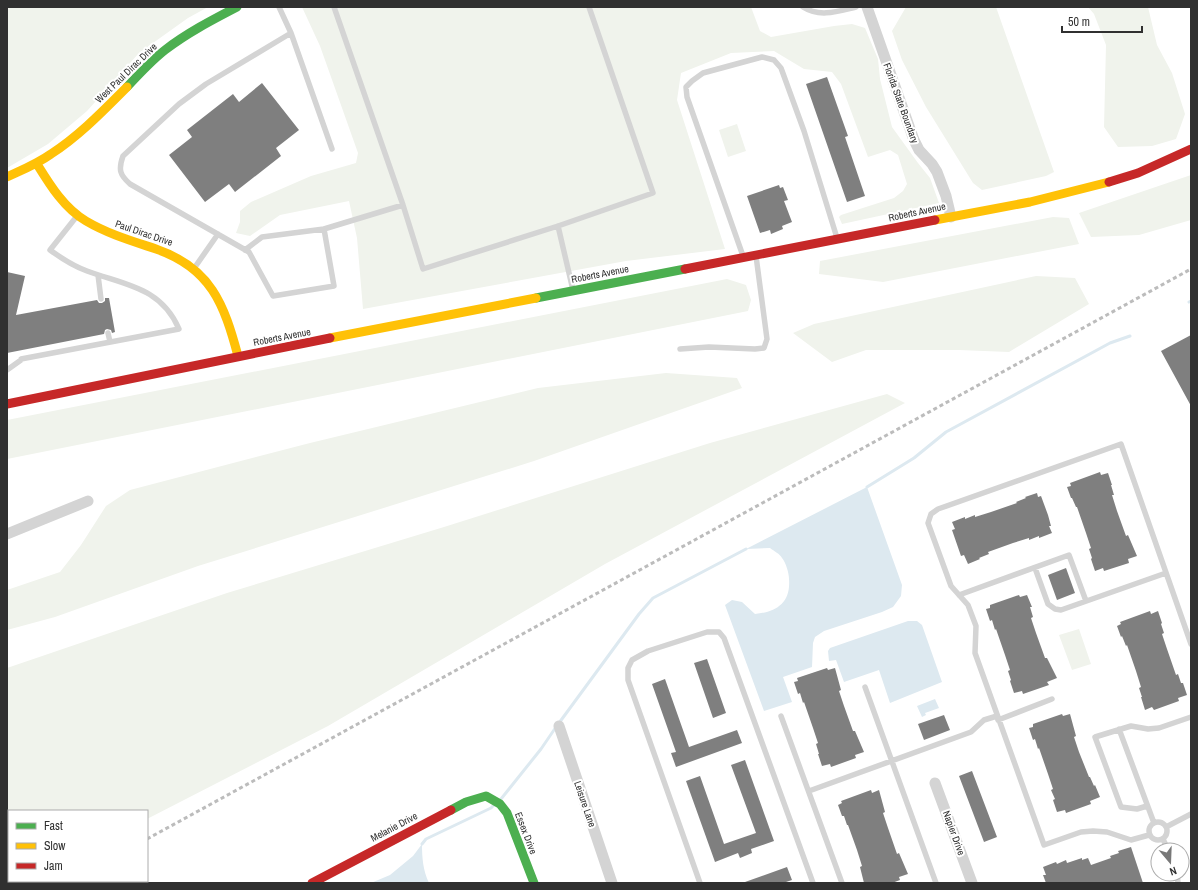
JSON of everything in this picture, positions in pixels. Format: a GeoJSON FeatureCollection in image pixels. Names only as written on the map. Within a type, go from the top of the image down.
{"type":"FeatureCollection","features":[{"type":"Feature","properties":{"kind":"street","name":"West Paul Dirac Drive"},"geometry":{"type":"LineString","coordinates":[[7,177],[22,172],[54,154],[72,140],[158,57],[177,41],[237,7]]}},
{"type":"Feature","properties":{"kind":"street","name":"Florida State Boundary"},"geometry":{"type":"LineString","coordinates":[[866,7],[914,140],[919,150],[938,172],[951,217]]}},
{"type":"Feature","properties":{"kind":"street","name":"Roberts Avenue"},"geometry":{"type":"LineString","coordinates":[[7,404],[238,356],[1030,202],[1100,185],[1138,173],[1191,149]]}},
{"type":"Feature","properties":{"kind":"street","name":"Paul Dirac Drive"},"geometry":{"type":"LineString","coordinates":[[37,164],[47,181],[62,200],[78,215],[99,228],[172,254],[183,260],[194,269],[208,284],[218,298],[224,311],[238,356]]}},
{"type":"Feature","properties":{"kind":"street"},"geometry":{"type":"LineString","coordinates":[[7,534],[88,501]]}},
{"type":"Feature","properties":{"kind":"street","name":"Leisure Lane"},"geometry":{"type":"LineString","coordinates":[[559,726],[612,883]]}},
{"type":"Feature","properties":{"kind":"street","name":"Napier Drive"},"geometry":{"type":"LineString","coordinates":[[935,783],[972,883]]}},
{"type":"Feature","properties":{"kind":"street","name":"Melanie Drive"},"geometry":{"type":"LineString","coordinates":[[312,883],[466,802],[480,797],[494,800]]}},
{"type":"Feature","properties":{"kind":"street","name":"Essex Drive"},"geometry":{"type":"LineString","coordinates":[[494,800],[507,812],[511,820],[534,883]]}},
{"type":"Feature","properties":{"kind":"lane"},"geometry":{"type":"LineString","coordinates":[[279,7],[291,33],[332,149]]}},
{"type":"Feature","properties":{"kind":"lane"},"geometry":{"type":"LineString","coordinates":[[334,7],[403,205],[423,269],[653,194],[589,7]]}},
{"type":"Feature","properties":{"kind":"lane"},"geometry":{"type":"LineString","coordinates":[[803,7],[809,11],[823,13],[856,7]]}},
{"type":"Feature","properties":{"kind":"lane"},"geometry":{"type":"LineString","coordinates":[[291,33],[206,84],[179,104],[123,156],[120,163],[120,172],[122,177],[130,184],[249,252],[273,296],[334,286],[324,229]]}},
{"type":"Feature","properties":{"kind":"lane"},"geometry":{"type":"LineString","coordinates":[[744,258],[687,97],[686,87],[703,73],[762,57],[774,60],[781,68],[804,132],[837,240]]}},
{"type":"Feature","properties":{"kind":"lane"},"geometry":{"type":"LineString","coordinates":[[245,250],[262,237],[324,229],[403,205]]}},
{"type":"Feature","properties":{"kind":"lane"},"geometry":{"type":"LineString","coordinates":[[7,370],[21,359],[179,329],[169,310],[146,291],[85,271],[64,260],[50,250],[78,215]]}},
{"type":"Feature","properties":{"kind":"lane"},"geometry":{"type":"LineString","coordinates":[[558,226],[573,291]]}},
{"type":"Feature","properties":{"kind":"lane"},"geometry":{"type":"LineString","coordinates":[[194,269],[218,234]]}},
{"type":"Feature","properties":{"kind":"lane"},"geometry":{"type":"LineString","coordinates":[[680,349],[709,347],[764,348],[767,339],[756,256]]}},
{"type":"Feature","properties":{"kind":"lane"},"geometry":{"type":"LineString","coordinates":[[98,275],[101,299]]}},
{"type":"Feature","properties":{"kind":"lane"},"geometry":{"type":"LineString","coordinates":[[108,333],[110,342]]}},
{"type":"Feature","properties":{"kind":"lane"},"geometry":{"type":"LineString","coordinates":[[1149,835],[1131,840],[1107,832],[1081,832],[1044,845],[975,653],[976,626],[968,606],[951,586],[928,523],[931,514],[938,508],[1121,444],[1191,644]]}},
{"type":"Feature","properties":{"kind":"lane"},"geometry":{"type":"LineString","coordinates":[[959,595],[1069,555],[1086,601]]}},
{"type":"Feature","properties":{"kind":"lane"},"geometry":{"type":"LineString","coordinates":[[1035,568],[1048,604],[1051,607],[1061,610],[1166,573]]}},
{"type":"Feature","properties":{"kind":"lane"},"geometry":{"type":"LineString","coordinates":[[700,883],[628,680],[628,668],[632,660],[648,652],[707,632],[719,632],[724,638],[813,883]]}},
{"type":"Feature","properties":{"kind":"lane"},"geometry":{"type":"LineString","coordinates":[[865,687],[936,883]]}},
{"type":"Feature","properties":{"kind":"lane"},"geometry":{"type":"LineString","coordinates":[[809,791],[971,732],[984,720],[998,718],[1052,699]]}},
{"type":"Feature","properties":{"kind":"lane"},"geometry":{"type":"LineString","coordinates":[[781,716],[842,883]]}},
{"type":"Feature","properties":{"kind":"lane"},"geometry":{"type":"LineString","coordinates":[[1147,806],[1137,809],[1121,807],[1095,737],[1131,726],[1159,728],[1191,717]]}},
{"type":"Feature","properties":{"kind":"lane"},"geometry":{"type":"LineString","coordinates":[[1118,729],[1154,824]]}},
{"type":"Feature","properties":{"kind":"lane"},"geometry":{"type":"LineString","coordinates":[[1166,827],[1191,814]]}},
{"type":"Feature","properties":{"kind":"lane"},"geometry":{"type":"LineString","coordinates":[[1161,823],[1166,827],[1167,834],[1163,839],[1156,841],[1149,835],[1149,829],[1154,824],[1161,823]]}},
{"type":"Feature","properties":{"kind":"shaded area"},"geometry":{"type":"Polygon","coordinates":[[[7,7],[208,7],[188,18],[139,53],[87,111],[48,144],[7,168],[7,7]]]}},
{"type":"Feature","properties":{"kind":"shaded area"},"geometry":{"type":"Polygon","coordinates":[[[302,7],[751,7],[760,31],[771,37],[852,24],[865,28],[878,59],[880,79],[892,127],[930,178],[939,203],[842,224],[839,217],[841,215],[894,198],[903,191],[907,184],[898,155],[890,150],[868,157],[841,84],[832,72],[804,69],[774,51],[731,53],[681,73],[677,100],[725,249],[626,261],[363,309],[357,238],[349,201],[280,215],[250,236],[236,233],[240,222],[240,211],[251,202],[311,176],[356,163],[358,153],[320,46],[302,7]]]}},
{"type":"Feature","properties":{"kind":"shaded area"},"geometry":{"type":"Polygon","coordinates":[[[906,7],[996,7],[1054,172],[1046,176],[982,190],[973,183],[926,107],[902,60],[892,31],[906,7]]]}},
{"type":"Feature","properties":{"kind":"shaded area"},"geometry":{"type":"Polygon","coordinates":[[[1088,7],[1148,7],[1157,45],[1172,73],[1185,114],[1176,139],[1152,146],[1118,147],[1104,127],[1106,45],[1094,14],[1088,7]]]}},
{"type":"Feature","properties":{"kind":"shaded area"},"geometry":{"type":"Polygon","coordinates":[[[737,124],[746,151],[728,157],[719,130],[737,124]]]}},
{"type":"Feature","properties":{"kind":"shaded area"},"geometry":{"type":"Polygon","coordinates":[[[1191,175],[1191,220],[1139,235],[1091,237],[1079,213],[1191,175]]]}},
{"type":"Feature","properties":{"kind":"shaded area"},"geometry":{"type":"Polygon","coordinates":[[[1053,217],[1069,218],[1079,244],[883,282],[819,274],[820,261],[1053,217]]]}},
{"type":"Feature","properties":{"kind":"shaded area"},"geometry":{"type":"Polygon","coordinates":[[[1036,276],[1075,278],[1089,304],[1009,352],[959,350],[866,350],[832,362],[793,333],[814,324],[1036,276]]]}},
{"type":"Feature","properties":{"kind":"shaded area"},"geometry":{"type":"Polygon","coordinates":[[[727,279],[746,285],[751,300],[748,311],[7,459],[7,420],[727,279]]]}},
{"type":"Feature","properties":{"kind":"shaded area"},"geometry":{"type":"Polygon","coordinates":[[[666,373],[737,378],[742,388],[534,461],[198,566],[55,617],[7,630],[7,590],[60,572],[81,545],[106,506],[130,490],[310,443],[538,388],[666,373]]]}},
{"type":"Feature","properties":{"kind":"shaded area"},"geometry":{"type":"Polygon","coordinates":[[[887,394],[905,403],[605,564],[328,726],[148,818],[148,810],[8,810],[8,882],[22,882],[7,883],[7,668],[227,593],[444,527],[710,443],[887,394]]]}},
{"type":"Feature","properties":{"kind":"shaded area"},"geometry":{"type":"Polygon","coordinates":[[[867,487],[902,585],[901,596],[893,607],[824,631],[815,637],[813,643],[812,667],[783,677],[792,702],[764,711],[725,605],[732,600],[742,602],[755,614],[763,613],[776,608],[785,600],[789,587],[789,577],[787,568],[780,555],[770,548],[746,549],[867,487]]]}},
{"type":"Feature","properties":{"kind":"shaded area"},"geometry":{"type":"Polygon","coordinates":[[[908,621],[917,621],[922,625],[942,682],[890,703],[879,670],[844,682],[836,660],[829,661],[828,651],[830,648],[908,621]]]}},
{"type":"Feature","properties":{"kind":"shaded area"},"geometry":{"type":"Polygon","coordinates":[[[1079,629],[1091,664],[1072,670],[1059,635],[1079,629]]]}},
{"type":"Feature","properties":{"kind":"shaded area"},"geometry":{"type":"Polygon","coordinates":[[[935,699],[939,708],[925,713],[926,715],[922,717],[917,706],[935,699]]]}},
{"type":"Feature","properties":{"kind":"shaded area"},"geometry":{"type":"Polygon","coordinates":[[[422,844],[423,864],[429,883],[371,883],[390,875],[413,856],[422,844]]]}},
{"type":"Feature","properties":{"kind":"building"},"geometry":{"type":"Polygon","coordinates":[[[827,77],[848,136],[845,137],[865,196],[847,202],[806,84],[827,77]]]}},
{"type":"Feature","properties":{"kind":"building"},"geometry":{"type":"Polygon","coordinates":[[[262,83],[299,130],[276,148],[281,156],[235,192],[229,184],[205,202],[169,155],[192,137],[187,130],[233,94],[239,102],[262,83]]]}},
{"type":"Feature","properties":{"kind":"building"},"geometry":{"type":"Polygon","coordinates":[[[779,185],[780,188],[783,187],[788,200],[784,201],[792,222],[782,226],[783,229],[771,234],[770,230],[760,233],[747,196],[779,185]]]}},
{"type":"Feature","properties":{"kind":"building"},"geometry":{"type":"Polygon","coordinates":[[[7,272],[25,276],[16,315],[97,300],[99,303],[102,303],[105,301],[105,298],[109,298],[115,332],[112,333],[111,330],[107,329],[105,330],[104,334],[7,353],[7,272]]]}},
{"type":"Feature","properties":{"kind":"building"},"geometry":{"type":"Polygon","coordinates":[[[1191,335],[1191,406],[1161,351],[1191,335]]]}},
{"type":"Feature","properties":{"kind":"building"},"geometry":{"type":"Polygon","coordinates":[[[1100,472],[1101,475],[1108,473],[1117,511],[1126,536],[1128,535],[1137,556],[1128,559],[1129,563],[1104,571],[1103,568],[1095,571],[1089,549],[1091,548],[1086,533],[1077,507],[1071,498],[1067,487],[1071,486],[1070,483],[1100,472]]]}},
{"type":"Feature","properties":{"kind":"building"},"geometry":{"type":"Polygon","coordinates":[[[1037,493],[1038,497],[1041,496],[1048,515],[1051,526],[1049,526],[1052,533],[1039,538],[1039,536],[1029,540],[1029,538],[988,552],[989,554],[968,564],[964,555],[961,556],[952,530],[955,529],[952,522],[965,517],[965,519],[975,515],[975,517],[991,512],[1017,503],[1016,502],[1026,498],[1025,497],[1037,493]]]}},
{"type":"Feature","properties":{"kind":"building"},"geometry":{"type":"Polygon","coordinates":[[[1066,568],[1075,593],[1057,600],[1048,575],[1066,568]]]}},
{"type":"Feature","properties":{"kind":"building"},"geometry":{"type":"Polygon","coordinates":[[[1019,595],[1020,597],[1027,595],[1032,607],[1030,607],[1033,617],[1031,618],[1045,658],[1047,658],[1057,678],[1047,682],[1049,685],[1023,694],[1022,691],[1014,693],[1008,671],[1010,670],[1005,655],[996,629],[995,630],[992,620],[990,621],[986,609],[990,608],[990,605],[1019,595]]]}},
{"type":"Feature","properties":{"kind":"building"},"geometry":{"type":"Polygon","coordinates":[[[1150,611],[1151,614],[1158,611],[1164,633],[1162,634],[1167,649],[1176,675],[1178,674],[1181,683],[1183,683],[1187,695],[1178,698],[1179,701],[1154,710],[1152,707],[1145,710],[1139,688],[1141,687],[1136,671],[1127,645],[1126,646],[1122,636],[1121,637],[1117,626],[1121,624],[1120,622],[1150,611]]]}},
{"type":"Feature","properties":{"kind":"building"},"geometry":{"type":"Polygon","coordinates":[[[707,659],[726,713],[713,718],[694,663],[707,659]]]}},
{"type":"Feature","properties":{"kind":"building"},"geometry":{"type":"Polygon","coordinates":[[[827,668],[828,670],[835,668],[841,690],[839,691],[844,706],[853,731],[855,731],[864,752],[855,755],[856,758],[831,767],[830,764],[822,766],[816,744],[818,743],[813,728],[804,702],[803,703],[800,693],[798,694],[794,682],[798,681],[797,678],[827,668]]]}},
{"type":"Feature","properties":{"kind":"building"},"geometry":{"type":"Polygon","coordinates":[[[665,679],[689,747],[737,730],[742,743],[676,767],[671,753],[676,752],[652,684],[665,679]]]}},
{"type":"Feature","properties":{"kind":"building"},"geometry":{"type":"Polygon","coordinates":[[[1062,714],[1063,716],[1070,714],[1076,736],[1074,737],[1079,752],[1089,777],[1094,786],[1095,785],[1100,797],[1090,801],[1091,804],[1066,813],[1065,810],[1057,812],[1053,800],[1055,799],[1051,790],[1053,789],[1048,774],[1039,748],[1038,749],[1035,739],[1033,740],[1029,728],[1033,727],[1033,724],[1062,714]]]}},
{"type":"Feature","properties":{"kind":"building"},"geometry":{"type":"Polygon","coordinates":[[[944,715],[950,730],[924,740],[918,724],[944,715]]]}},
{"type":"Feature","properties":{"kind":"building"},"geometry":{"type":"Polygon","coordinates":[[[745,760],[774,841],[751,849],[752,853],[740,858],[738,853],[715,862],[686,781],[700,776],[724,844],[756,833],[731,765],[745,760]]]}},
{"type":"Feature","properties":{"kind":"building"},"geometry":{"type":"Polygon","coordinates":[[[972,771],[997,837],[984,842],[959,776],[972,771]]]}},
{"type":"Feature","properties":{"kind":"building"},"geometry":{"type":"Polygon","coordinates":[[[871,790],[872,793],[879,790],[885,812],[883,813],[888,828],[897,854],[899,853],[908,874],[899,877],[900,880],[892,883],[864,883],[860,867],[862,866],[857,850],[848,825],[844,816],[842,816],[838,805],[842,803],[841,801],[871,790]]]}},
{"type":"Feature","properties":{"kind":"building"},"geometry":{"type":"Polygon","coordinates":[[[1131,847],[1143,883],[1046,883],[1043,875],[1046,875],[1043,867],[1056,862],[1057,864],[1066,860],[1067,863],[1082,858],[1082,860],[1088,858],[1091,865],[1111,858],[1110,856],[1119,853],[1118,851],[1131,847]]]}},
{"type":"Feature","properties":{"kind":"building"},"geometry":{"type":"Polygon","coordinates":[[[787,867],[792,880],[783,883],[745,883],[745,882],[787,867]]]}},
{"type":"Feature","properties":{"kind":"waterway"},"geometry":{"type":"LineString","coordinates":[[867,487],[914,458],[946,432],[1110,343],[1130,336]]}},
{"type":"Feature","properties":{"kind":"waterway"},"geometry":{"type":"LineString","coordinates":[[559,723],[639,614],[653,598],[746,549]]}},
{"type":"Feature","properties":{"kind":"waterway"},"geometry":{"type":"LineString","coordinates":[[501,799],[541,749],[556,727]]}},
{"type":"Feature","properties":{"kind":"waterway"},"geometry":{"type":"LineString","coordinates":[[422,844],[426,839],[491,808],[494,805]]}},
{"type":"Feature","properties":{"kind":"railway"},"geometry":{"type":"LineString","coordinates":[[148,838],[1191,269]]}},
{"type":"Feature","properties":{"kind":"traffic: fast"},"geometry":{"type":"LineString","coordinates":[[127,87],[150,63],[173,44],[200,27],[237,7]]}},
{"type":"Feature","properties":{"kind":"traffic: fast"},"geometry":{"type":"LineString","coordinates":[[536,298],[685,269]]}},
{"type":"Feature","properties":{"kind":"traffic: fast"},"geometry":{"type":"LineString","coordinates":[[451,810],[466,802],[486,796],[500,804],[507,813],[534,883]]}},
{"type":"Feature","properties":{"kind":"traffic: slow"},"geometry":{"type":"LineString","coordinates":[[7,177],[40,161],[61,147],[90,123],[127,87]]}},
{"type":"Feature","properties":{"kind":"traffic: slow"},"geometry":{"type":"LineString","coordinates":[[37,164],[58,196],[78,216],[94,226],[175,257],[190,266],[202,277],[220,304],[233,337],[238,356]]}},
{"type":"Feature","properties":{"kind":"traffic: slow"},"geometry":{"type":"LineString","coordinates":[[935,220],[1030,202],[1109,182]]}},
{"type":"Feature","properties":{"kind":"traffic: slow"},"geometry":{"type":"LineString","coordinates":[[330,338],[536,298]]}},
{"type":"Feature","properties":{"kind":"traffic: jam"},"geometry":{"type":"LineString","coordinates":[[1109,182],[1138,173],[1191,149]]}},
{"type":"Feature","properties":{"kind":"traffic: jam"},"geometry":{"type":"LineString","coordinates":[[685,269],[935,220]]}},
{"type":"Feature","properties":{"kind":"traffic: jam"},"geometry":{"type":"LineString","coordinates":[[7,404],[330,338]]}},
{"type":"Feature","properties":{"kind":"traffic: jam"},"geometry":{"type":"LineString","coordinates":[[312,883],[451,810]]}}]}
